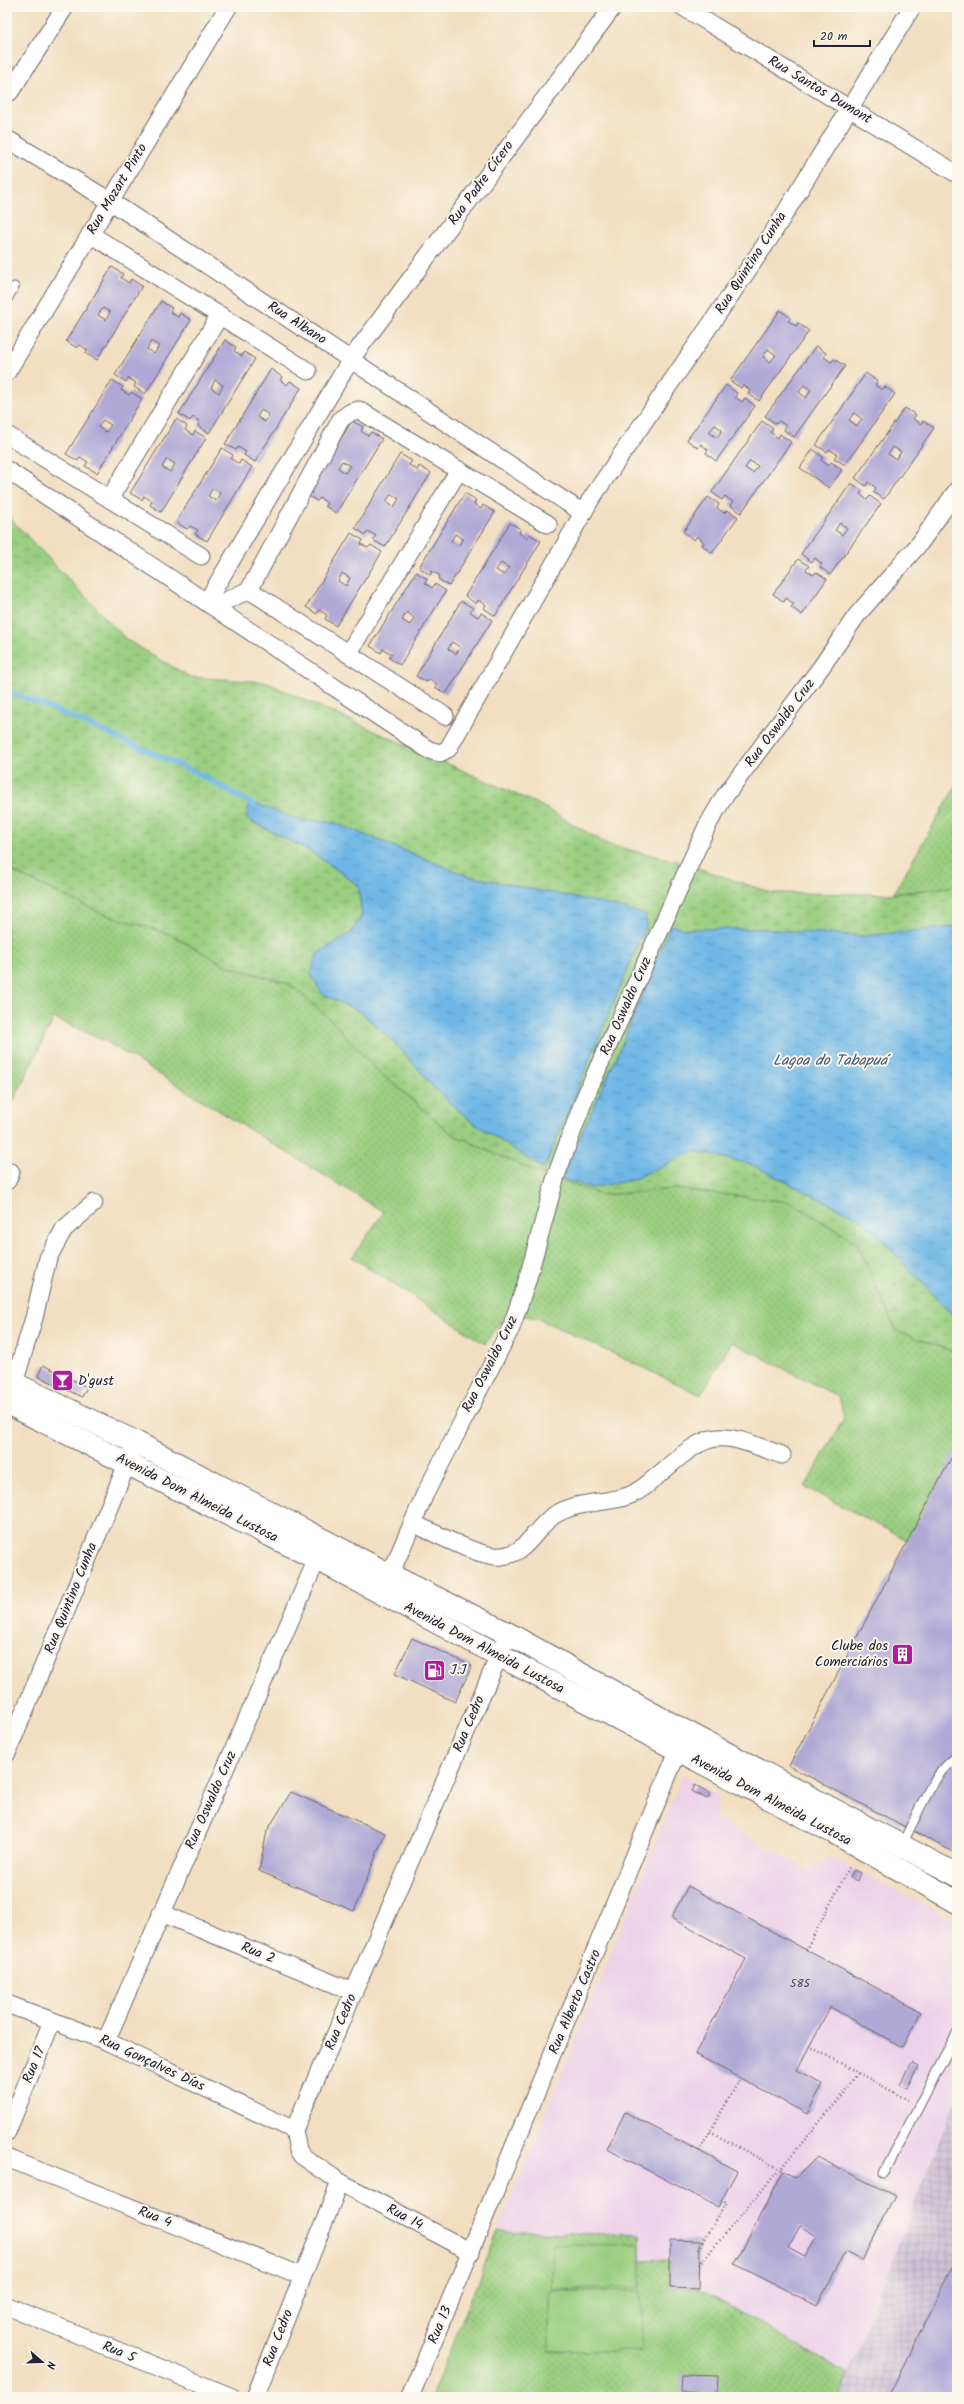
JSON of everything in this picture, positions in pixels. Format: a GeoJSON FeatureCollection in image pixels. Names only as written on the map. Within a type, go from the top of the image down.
{"type":"FeatureCollection","features":[{"type":"Feature","properties":{"kind":"main road","name":"Avenida Dom Almeida Lustosa"},"geometry":{"type":"LineString","coordinates":[[9,1389],[137,1442],[390,1574],[509,1634],[660,1718],[902,1844],[957,1875]]}},
{"type":"Feature","properties":{"kind":"main road","name":"Avenida Dom Almeida Lustosa"},"geometry":{"type":"LineString","coordinates":[[9,1389],[127,1463],[316,1559],[499,1655],[678,1752],[886,1861],[957,1902]]}},
{"type":"Feature","properties":{"kind":"street"},"geometry":{"type":"LineString","coordinates":[[10,92],[65,7]]}},
{"type":"Feature","properties":{"kind":"street","name":"Rua Mozart Pinto"},"geometry":{"type":"LineString","coordinates":[[7,372],[228,7]]}},
{"type":"Feature","properties":{"kind":"street","name":"Rua Padre Cícero"},"geometry":{"type":"LineString","coordinates":[[211,603],[351,359],[613,7]]}},
{"type":"Feature","properties":{"kind":"street","name":"Rua Santos Dumont"},"geometry":{"type":"LineString","coordinates":[[683,7],[849,106],[957,174]]}},
{"type":"Feature","properties":{"kind":"street","name":"Rua Quintino Cunha"},"geometry":{"type":"LineString","coordinates":[[7,470],[211,603],[429,750],[440,753],[448,749],[583,513],[769,239],[849,106],[912,7]]}},
{"type":"Feature","properties":{"kind":"street","name":"Rua Albano"},"geometry":{"type":"LineString","coordinates":[[7,139],[110,201],[583,513]]}},
{"type":"Feature","properties":{"kind":"street"},"geometry":{"type":"LineString","coordinates":[[90,234],[308,371]]}},
{"type":"Feature","properties":{"kind":"street"},"geometry":{"type":"LineString","coordinates":[[110,498],[220,315]]}},
{"type":"Feature","properties":{"kind":"street"},"geometry":{"type":"LineString","coordinates":[[211,603],[249,590],[341,419],[351,412],[359,410],[548,524]]}},
{"type":"Feature","properties":{"kind":"street"},"geometry":{"type":"LineString","coordinates":[[7,434],[201,556]]}},
{"type":"Feature","properties":{"kind":"street"},"geometry":{"type":"LineString","coordinates":[[348,654],[459,470]]}},
{"type":"Feature","properties":{"kind":"street","name":"Rua Oswaldo Cruz"},"geometry":{"type":"LineString","coordinates":[[390,1574],[412,1523],[466,1412],[511,1328],[527,1281],[556,1176],[585,1097],[707,826],[724,797],[822,666],[845,632],[920,543],[957,490]]}},
{"type":"Feature","properties":{"kind":"street"},"geometry":{"type":"LineString","coordinates":[[249,590],[445,716]]}},
{"type":"Feature","properties":{"kind":"street"},"geometry":{"type":"LineString","coordinates":[[9,1389],[34,1318],[48,1258],[64,1229],[94,1203]]}},
{"type":"Feature","properties":{"kind":"street"},"geometry":{"type":"LineString","coordinates":[[412,1523],[482,1553],[501,1556],[514,1554],[526,1546],[544,1524],[566,1509],[629,1496],[645,1487],[683,1453],[705,1440],[723,1437],[740,1440],[782,1455]]}},
{"type":"Feature","properties":{"kind":"street","name":"Rua Quintino Cunha"},"geometry":{"type":"LineString","coordinates":[[7,1753],[137,1442]]}},
{"type":"Feature","properties":{"kind":"street","name":"Rua Oswaldo Cruz"},"geometry":{"type":"LineString","coordinates":[[106,2041],[316,1559]]}},
{"type":"Feature","properties":{"kind":"street","name":"Rua Cedro"},"geometry":{"type":"LineString","coordinates":[[294,2130],[509,1634]]}},
{"type":"Feature","properties":{"kind":"street","name":"Rua Alberto Castro"},"geometry":{"type":"LineString","coordinates":[[471,2252],[678,1752]]}},
{"type":"Feature","properties":{"kind":"street","name":"Rua 2"},"geometry":{"type":"LineString","coordinates":[[161,1913],[354,1992]]}},
{"type":"Feature","properties":{"kind":"street","name":"Rua Gonçalves Días"},"geometry":{"type":"LineString","coordinates":[[7,2004],[106,2041],[294,2130]]}},
{"type":"Feature","properties":{"kind":"street","name":"Rua 17"},"geometry":{"type":"LineString","coordinates":[[7,2132],[52,2021]]}},
{"type":"Feature","properties":{"kind":"street"},"geometry":{"type":"LineString","coordinates":[[294,2130],[298,2150],[302,2156],[340,2182]]}},
{"type":"Feature","properties":{"kind":"street","name":"Rua 4"},"geometry":{"type":"LineString","coordinates":[[7,2158],[302,2276]]}},
{"type":"Feature","properties":{"kind":"street","name":"Rua Cedro"},"geometry":{"type":"LineString","coordinates":[[255,2397],[340,2182]]}},
{"type":"Feature","properties":{"kind":"street","name":"Rua 14"},"geometry":{"type":"LineString","coordinates":[[340,2182],[471,2252]]}},
{"type":"Feature","properties":{"kind":"street","name":"Rua 13"},"geometry":{"type":"LineString","coordinates":[[410,2397],[471,2252]]}},
{"type":"Feature","properties":{"kind":"street","name":"Rua 5"},"geometry":{"type":"LineString","coordinates":[[7,2306],[232,2397]]}},
{"type":"Feature","properties":{"kind":"lane"},"geometry":{"type":"LineString","coordinates":[[7,299],[14,287]]}},
{"type":"Feature","properties":{"kind":"lane"},"geometry":{"type":"LineString","coordinates":[[902,1844],[936,1779],[944,1768],[957,1757]]}},
{"type":"Feature","properties":{"kind":"lane"},"geometry":{"type":"LineString","coordinates":[[884,2173],[957,2033]]}},
{"type":"Feature","properties":{"kind":"path"},"geometry":{"type":"LineString","coordinates":[[806,1950],[850,1866]]}},
{"type":"Feature","properties":{"kind":"path"},"geometry":{"type":"LineString","coordinates":[[809,2046],[918,2106]]}},
{"type":"Feature","properties":{"kind":"path"},"geometry":{"type":"LineString","coordinates":[[699,2265],[858,2073]]}},
{"type":"Feature","properties":{"kind":"path"},"geometry":{"type":"LineString","coordinates":[[699,2151],[740,2079]]}},
{"type":"Feature","properties":{"kind":"path"},"geometry":{"type":"LineString","coordinates":[[710,2132],[783,2171]]}},
{"type":"Feature","properties":{"kind":"path"},"geometry":{"type":"LineString","coordinates":[[699,2250],[726,2202],[722,2200]]}},
{"type":"Feature","properties":{"kind":"shaded area"},"geometry":{"type":"Polygon","coordinates":[[[683,1775],[718,1796],[716,1819],[808,1870],[831,1857],[957,1922],[957,2096],[839,2397],[431,2397],[683,1775]]]}},
{"type":"Feature","properties":{"kind":"shaded area"},"geometry":{"type":"Polygon","coordinates":[[[957,2096],[957,2397],[839,2397],[848,2374],[957,2096]]]}},
{"type":"Feature","properties":{"kind":"green space"},"geometry":{"type":"Polygon","coordinates":[[[7,515],[127,640],[190,677],[265,682],[540,805],[609,845],[677,861],[772,893],[893,894],[957,886],[957,925],[954,927],[862,936],[760,929],[684,929],[671,925],[620,1049],[562,1178],[632,1180],[695,1151],[750,1164],[864,1221],[957,1320],[957,1353],[896,1331],[857,1243],[790,1202],[674,1189],[602,1195],[522,1166],[452,1134],[373,1066],[334,1023],[290,984],[227,966],[170,934],[101,913],[7,869],[7,515]],[[249,802],[247,819],[310,851],[358,885],[362,915],[351,933],[317,954],[322,994],[361,1012],[401,1049],[436,1090],[472,1122],[544,1169],[647,923],[596,902],[468,876],[335,823],[297,819],[249,802]]]}},
{"type":"Feature","properties":{"kind":"green space"},"geometry":{"type":"Polygon","coordinates":[[[957,784],[957,886],[893,894],[957,784]]]}},
{"type":"Feature","properties":{"kind":"green space"},"geometry":{"type":"Polygon","coordinates":[[[7,869],[101,913],[170,934],[227,966],[290,984],[334,1023],[373,1066],[452,1134],[602,1195],[674,1189],[790,1202],[857,1243],[896,1331],[957,1353],[957,1447],[909,1541],[805,1487],[844,1418],[839,1397],[732,1342],[701,1395],[537,1318],[506,1313],[485,1344],[352,1257],[384,1212],[105,1041],[54,1018],[7,1114],[7,869]]]}},
{"type":"Feature","properties":{"kind":"green space"},"geometry":{"type":"Polygon","coordinates":[[[498,2231],[640,2235],[640,2261],[670,2260],[670,2288],[699,2289],[848,2374],[839,2397],[431,2397],[498,2231]]]}},
{"type":"Feature","properties":{"kind":"green space"},"geometry":{"type":"Polygon","coordinates":[[[553,2244],[640,2245],[640,2287],[552,2289],[553,2244]]]}},
{"type":"Feature","properties":{"kind":"green space"},"geometry":{"type":"Polygon","coordinates":[[[549,2291],[641,2291],[642,2351],[549,2351],[549,2291]]]}},
{"type":"Feature","properties":{"kind":"water"},"geometry":{"type":"Polygon","coordinates":[[[248,801],[297,819],[335,823],[468,876],[596,902],[645,914],[647,923],[544,1169],[472,1122],[436,1090],[401,1049],[361,1012],[322,994],[311,974],[317,954],[351,933],[362,915],[358,885],[310,851],[247,819],[248,801]]]}},
{"type":"Feature","properties":{"kind":"water","name":"Lagoa do Tabapuá"},"geometry":{"type":"Polygon","coordinates":[[[671,925],[684,929],[760,929],[862,936],[954,927],[957,925],[957,1320],[864,1221],[750,1164],[695,1151],[632,1180],[591,1188],[561,1178],[620,1049],[671,925]]]}},
{"type":"Feature","properties":{"kind":"building"},"geometry":{"type":"Polygon","coordinates":[[[112,267],[123,274],[121,278],[129,283],[131,279],[142,286],[97,360],[85,353],[88,350],[80,345],[77,348],[66,341],[112,267]],[[103,308],[98,315],[106,320],[110,312],[103,308]]]}},
{"type":"Feature","properties":{"kind":"building"},"geometry":{"type":"Polygon","coordinates":[[[161,301],[172,308],[170,312],[178,317],[180,313],[191,320],[145,394],[134,387],[136,383],[128,378],[126,382],[115,375],[161,301]],[[151,341],[147,349],[154,354],[159,346],[151,341]]]}},
{"type":"Feature","properties":{"kind":"building"},"geometry":{"type":"Polygon","coordinates":[[[780,310],[791,318],[788,321],[796,326],[798,323],[809,331],[759,401],[748,394],[750,390],[743,385],[741,388],[730,381],[780,310]],[[768,349],[763,357],[770,362],[776,355],[768,349]]]}},
{"type":"Feature","properties":{"kind":"building"},"geometry":{"type":"Polygon","coordinates":[[[225,340],[236,347],[234,351],[242,356],[244,352],[255,359],[209,433],[198,426],[200,422],[193,417],[190,421],[179,414],[225,340]],[[215,380],[211,388],[219,393],[223,385],[215,380]]]}},
{"type":"Feature","properties":{"kind":"building"},"geometry":{"type":"Polygon","coordinates":[[[816,346],[826,353],[824,357],[831,362],[834,359],[845,366],[794,437],[784,430],[786,426],[779,421],[776,424],[765,416],[816,346]],[[804,385],[799,392],[806,398],[811,390],[804,385]]]}},
{"type":"Feature","properties":{"kind":"building"},"geometry":{"type":"Polygon","coordinates":[[[271,369],[282,377],[280,380],[287,385],[290,381],[301,388],[255,462],[244,455],[246,452],[238,447],[236,450],[225,444],[271,369]],[[261,410],[257,417],[265,422],[269,415],[261,410]]]}},
{"type":"Feature","properties":{"kind":"building"},"geometry":{"type":"Polygon","coordinates":[[[866,373],[877,381],[875,385],[882,390],[885,387],[895,394],[845,465],[834,458],[837,454],[829,449],[827,452],[816,445],[866,373]],[[854,413],[849,420],[857,426],[862,419],[854,413]]]}},
{"type":"Feature","properties":{"kind":"building"},"geometry":{"type":"Polygon","coordinates":[[[112,380],[123,387],[121,390],[129,395],[131,392],[142,399],[97,473],[85,466],[88,462],[80,457],[78,461],[66,454],[112,380]],[[103,420],[98,427],[106,432],[111,425],[103,420]]]}},
{"type":"Feature","properties":{"kind":"building"},"geometry":{"type":"Polygon","coordinates":[[[726,385],[737,393],[735,397],[742,402],[745,398],[755,406],[716,461],[706,453],[708,450],[701,444],[698,448],[687,440],[726,385]],[[715,425],[709,432],[717,438],[722,430],[715,425]]]}},
{"type":"Feature","properties":{"kind":"building"},"geometry":{"type":"Polygon","coordinates":[[[905,408],[916,415],[913,419],[921,424],[923,421],[934,428],[884,499],[873,492],[876,488],[868,482],[866,486],[855,478],[905,408]],[[893,447],[888,454],[896,459],[901,452],[893,447]]]}},
{"type":"Feature","properties":{"kind":"building"},"geometry":{"type":"Polygon","coordinates":[[[176,419],[187,426],[185,430],[193,435],[195,431],[206,438],[161,512],[150,505],[152,501],[144,496],[142,500],[130,493],[176,419]],[[167,459],[162,467],[170,472],[175,464],[167,459]]]}},
{"type":"Feature","properties":{"kind":"building"},"geometry":{"type":"Polygon","coordinates":[[[352,421],[363,427],[361,431],[368,436],[371,432],[382,439],[336,513],[325,506],[327,503],[320,498],[317,501],[306,494],[352,421]],[[342,461],[338,468],[345,473],[350,466],[342,461]]]}},
{"type":"Feature","properties":{"kind":"building"},"geometry":{"type":"Polygon","coordinates":[[[762,421],[773,429],[770,432],[778,438],[780,434],[791,442],[741,513],[730,505],[733,502],[725,496],[722,500],[712,492],[762,421]],[[750,461],[745,468],[753,473],[758,466],[750,461]]]}},
{"type":"Feature","properties":{"kind":"building"},"geometry":{"type":"Polygon","coordinates":[[[222,448],[233,455],[231,459],[239,464],[241,460],[252,467],[207,541],[195,534],[198,530],[190,526],[187,529],[176,522],[222,448]],[[213,488],[208,496],[216,501],[220,493],[213,488]]]}},
{"type":"Feature","properties":{"kind":"building"},"geometry":{"type":"Polygon","coordinates":[[[813,449],[823,457],[821,460],[829,466],[831,462],[842,470],[829,488],[800,468],[813,449]]]}},
{"type":"Feature","properties":{"kind":"building"},"geometry":{"type":"Polygon","coordinates":[[[400,454],[412,461],[409,465],[417,470],[419,466],[431,473],[385,547],[373,540],[376,536],[368,531],[366,535],[355,528],[400,454]],[[391,494],[386,502],[394,507],[399,499],[391,494]]]}},
{"type":"Feature","properties":{"kind":"building"},"geometry":{"type":"Polygon","coordinates":[[[851,483],[862,491],[860,494],[867,500],[870,496],[881,504],[830,575],[820,567],[822,564],[815,558],[812,562],[801,554],[851,483]],[[840,523],[835,530],[842,535],[847,528],[840,523]]]}},
{"type":"Feature","properties":{"kind":"building"},"geometry":{"type":"Polygon","coordinates":[[[465,493],[476,500],[474,504],[481,509],[483,505],[495,512],[449,586],[438,579],[440,576],[432,571],[430,575],[419,567],[465,493]],[[455,534],[451,541],[458,546],[463,539],[455,534]]]}},
{"type":"Feature","properties":{"kind":"building"},"geometry":{"type":"Polygon","coordinates":[[[708,497],[719,504],[717,508],[724,513],[727,510],[738,517],[712,553],[702,545],[704,542],[697,536],[694,540],[683,532],[708,497]]]}},
{"type":"Feature","properties":{"kind":"building"},"geometry":{"type":"Polygon","coordinates":[[[510,523],[521,529],[519,533],[527,538],[529,534],[541,541],[495,616],[484,608],[486,605],[478,600],[476,604],[465,596],[510,523]],[[501,563],[496,570],[504,575],[509,568],[501,563]]]}},
{"type":"Feature","properties":{"kind":"building"},"geometry":{"type":"Polygon","coordinates":[[[351,533],[363,540],[361,544],[368,548],[371,545],[382,552],[336,626],[325,619],[327,615],[319,610],[317,614],[306,607],[351,533]],[[342,573],[338,581],[346,586],[350,578],[342,573]]]}},
{"type":"Feature","properties":{"kind":"building"},"geometry":{"type":"Polygon","coordinates":[[[798,559],[809,566],[806,570],[814,575],[816,572],[827,579],[802,615],[791,607],[794,604],[786,598],[784,602],[773,594],[798,559]]]}},
{"type":"Feature","properties":{"kind":"building"},"geometry":{"type":"Polygon","coordinates":[[[416,572],[427,579],[425,583],[432,588],[435,584],[446,591],[400,665],[389,658],[392,654],[383,649],[381,653],[370,646],[416,572]],[[407,612],[402,620],[410,625],[414,618],[407,612]]]}},
{"type":"Feature","properties":{"kind":"building"},"geometry":{"type":"Polygon","coordinates":[[[461,601],[473,608],[470,612],[478,617],[481,613],[492,620],[446,694],[435,687],[437,684],[429,679],[427,682],[416,676],[461,601]],[[452,642],[448,649],[456,654],[460,647],[452,642]]]}},
{"type":"Feature","properties":{"kind":"building","name":"D'gust"},"geometry":{"type":"Polygon","coordinates":[[[43,1365],[87,1387],[82,1397],[38,1376],[43,1365]]]}},
{"type":"Feature","properties":{"kind":"building","name":"Clube dos Comerciários"},"geometry":{"type":"Polygon","coordinates":[[[957,1447],[957,1854],[789,1766],[957,1447]]]}},
{"type":"Feature","properties":{"kind":"building","name":"J.J"},"geometry":{"type":"Polygon","coordinates":[[[412,1638],[472,1666],[455,1702],[395,1674],[412,1638]]]}},
{"type":"Feature","properties":{"kind":"building"},"geometry":{"type":"Polygon","coordinates":[[[695,1785],[710,1793],[707,1799],[692,1791],[695,1785]]]}},
{"type":"Feature","properties":{"kind":"building"},"geometry":{"type":"Polygon","coordinates":[[[291,1792],[385,1833],[354,1911],[259,1871],[267,1831],[291,1792]]]}},
{"type":"Feature","properties":{"kind":"building"},"geometry":{"type":"Polygon","coordinates":[[[854,1870],[860,1873],[857,1881],[850,1878],[854,1870]]]}},
{"type":"Feature","properties":{"kind":"building"},"geometry":{"type":"Polygon","coordinates":[[[688,1886],[921,2012],[902,2047],[830,2007],[797,2070],[823,2084],[807,2114],[695,2054],[746,1959],[671,1918],[688,1886]]]}},
{"type":"Feature","properties":{"kind":"building"},"geometry":{"type":"Polygon","coordinates":[[[911,2062],[918,2066],[907,2088],[900,2084],[911,2062]]]}},
{"type":"Feature","properties":{"kind":"building"},"geometry":{"type":"Polygon","coordinates":[[[625,2112],[737,2171],[718,2207],[607,2149],[625,2112]]]}},
{"type":"Feature","properties":{"kind":"building"},"geometry":{"type":"Polygon","coordinates":[[[817,2157],[895,2196],[862,2261],[845,2252],[817,2306],[735,2264],[783,2171],[796,2178],[817,2157]],[[800,2226],[788,2248],[805,2257],[817,2236],[800,2226]]]}},
{"type":"Feature","properties":{"kind":"building"},"geometry":{"type":"Polygon","coordinates":[[[670,2240],[700,2241],[699,2289],[670,2288],[670,2240]]]}},
{"type":"Feature","properties":{"kind":"building"},"geometry":{"type":"Polygon","coordinates":[[[957,2259],[957,2397],[888,2397],[957,2259]]]}},
{"type":"Feature","properties":{"kind":"building"},"geometry":{"type":"Polygon","coordinates":[[[681,2375],[718,2376],[717,2393],[680,2392],[681,2375]]]}},
{"type":"Feature","properties":{"kind":"waterway"},"geometry":{"type":"LineString","coordinates":[[7,691],[44,705],[195,772],[254,805]]}},
{"type":"Feature","properties":{"kind":"place","name":"D'gust"},"geometry":{"type":"Point","coordinates":[62,1381]}},
{"type":"Feature","properties":{"kind":"place","name":"Clube dos Comerciários"},"geometry":{"type":"Point","coordinates":[903,1654]}},
{"type":"Feature","properties":{"kind":"place","name":"J.J"},"geometry":{"type":"Point","coordinates":[434,1670]}}]}
